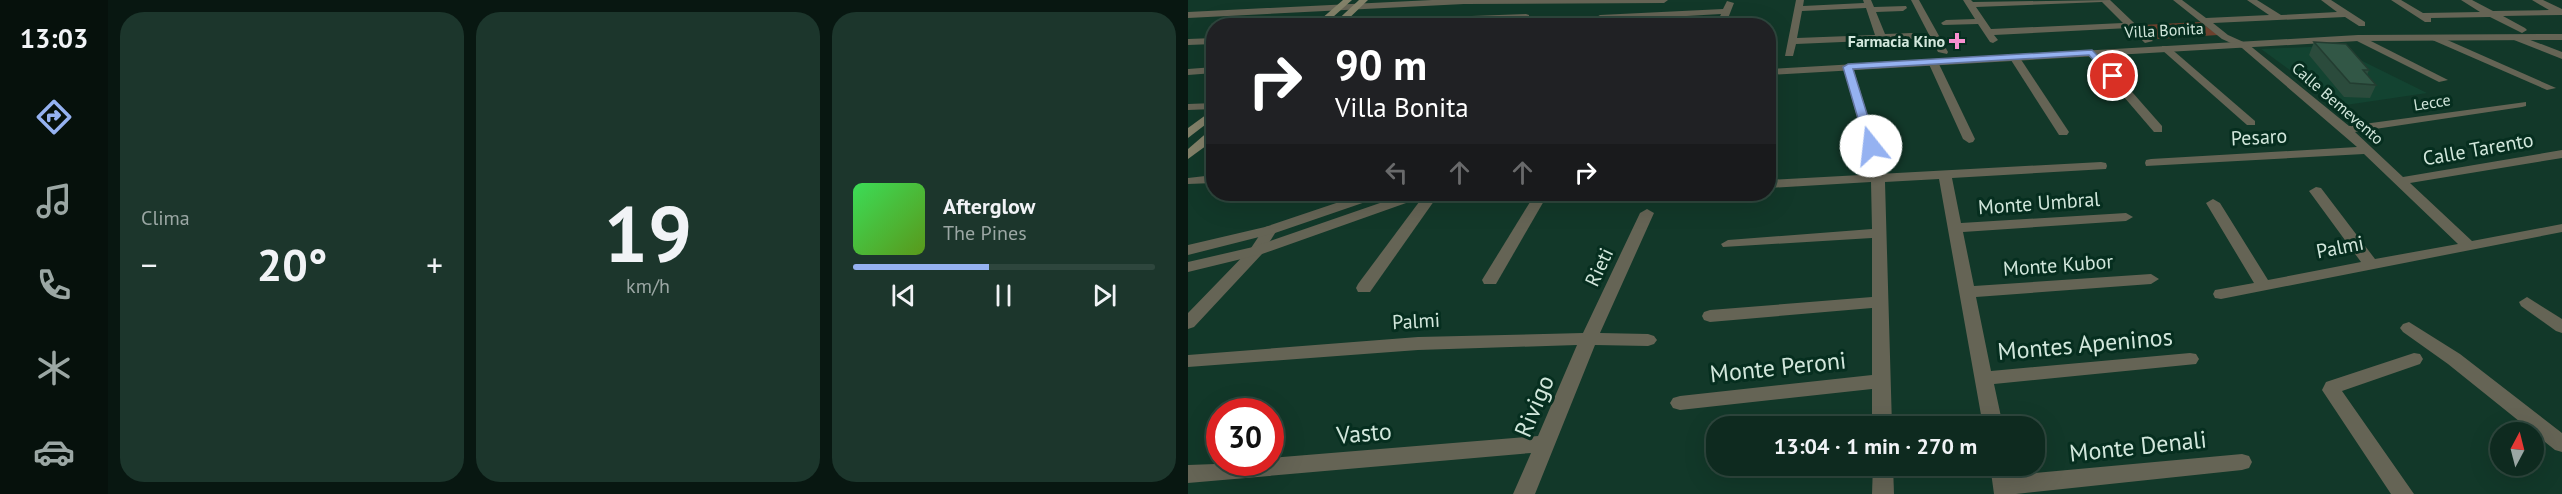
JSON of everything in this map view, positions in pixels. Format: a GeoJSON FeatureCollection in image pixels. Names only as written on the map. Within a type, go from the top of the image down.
{"type":"FeatureCollection","features":[{"type":"Feature","properties":{"kind":"main road"},"geometry":{"type":"LineString","coordinates":[[1345,18],[1364,3]]}},
{"type":"Feature","properties":{"kind":"main road"},"geometry":{"type":"LineString","coordinates":[[1326,18],[1343,4]]}},
{"type":"Feature","properties":{"kind":"main road"},"geometry":{"type":"LineString","coordinates":[[1188,134],[1206,119]]}},
{"type":"Feature","properties":{"kind":"main road"},"geometry":{"type":"LineString","coordinates":[[1188,155],[1206,140]]}},
{"type":"Feature","properties":{"kind":"street"},"geometry":{"type":"LineString","coordinates":[[1188,15],[1364,3],[1647,0],[1660,7]]}},
{"type":"Feature","properties":{"kind":"street"},"geometry":{"type":"LineString","coordinates":[[1916,0],[1943,52]]}},
{"type":"Feature","properties":{"kind":"street"},"geometry":{"type":"LineString","coordinates":[[1995,42],[1969,2],[2100,0]]}},
{"type":"Feature","properties":{"kind":"street"},"geometry":{"type":"LineString","coordinates":[[2104,0],[2148,41]]}},
{"type":"Feature","properties":{"kind":"street","name":"Calle Bemevento"},"geometry":{"type":"LineString","coordinates":[[2177,0],[2225,37],[2242,44],[2346,130],[2468,245]]}},
{"type":"Feature","properties":{"kind":"street"},"geometry":{"type":"LineString","coordinates":[[2251,0],[2292,27]]}},
{"type":"Feature","properties":{"kind":"street"},"geometry":{"type":"LineString","coordinates":[[2325,0],[2362,24]]}},
{"type":"Feature","properties":{"kind":"street"},"geometry":{"type":"LineString","coordinates":[[2395,0],[2436,25]]}},
{"type":"Feature","properties":{"kind":"street"},"geometry":{"type":"LineString","coordinates":[[2465,0],[2492,14],[2530,43],[2562,56]]}},
{"type":"Feature","properties":{"kind":"street"},"geometry":{"type":"LineString","coordinates":[[2536,0],[2562,12]]}},
{"type":"Feature","properties":{"kind":"street"},"geometry":{"type":"LineString","coordinates":[[1525,18],[1534,1]]}},
{"type":"Feature","properties":{"kind":"street"},"geometry":{"type":"LineString","coordinates":[[1188,9],[1343,4]]}},
{"type":"Feature","properties":{"kind":"street"},"geometry":{"type":"LineString","coordinates":[[1789,54],[1799,5],[1869,5],[1903,8]]}},
{"type":"Feature","properties":{"kind":"street"},"geometry":{"type":"LineString","coordinates":[[1869,5],[1881,37]]}},
{"type":"Feature","properties":{"kind":"street"},"geometry":{"type":"LineString","coordinates":[[1600,18],[1604,6]]}},
{"type":"Feature","properties":{"kind":"street"},"geometry":{"type":"LineString","coordinates":[[1447,18],[1455,7]]}},
{"type":"Feature","properties":{"kind":"street"},"geometry":{"type":"LineString","coordinates":[[1615,18],[1660,7],[1729,7],[1724,18]]}},
{"type":"Feature","properties":{"kind":"street"},"geometry":{"type":"LineString","coordinates":[[2420,16],[2562,12]]}},
{"type":"Feature","properties":{"kind":"street"},"geometry":{"type":"LineString","coordinates":[[2204,21],[2347,14]]}},
{"type":"Feature","properties":{"kind":"street"},"geometry":{"type":"LineString","coordinates":[[1946,23],[1980,21]]}},
{"type":"Feature","properties":{"kind":"street"},"geometry":{"type":"LineString","coordinates":[[1988,32],[2130,25]]}},
{"type":"Feature","properties":{"kind":"street","name":"Villa Bonita"},"geometry":{"type":"LineString","coordinates":[[1776,70],[1848,53],[1933,62],[2242,44],[2433,38],[2562,28]]}},
{"type":"Feature","properties":{"kind":"street","name":"Villa Bonita"},"geometry":{"type":"LineString","coordinates":[[1776,61],[1848,53],[1943,52],[2352,31],[2518,32],[2562,37]]}},
{"type":"Feature","properties":{"kind":"street"},"geometry":{"type":"LineString","coordinates":[[1793,41],[1848,53],[1881,37],[1912,36]]}},
{"type":"Feature","properties":{"kind":"street"},"geometry":{"type":"LineString","coordinates":[[2433,38],[2552,88]]}},
{"type":"Feature","properties":{"kind":"street"},"geometry":{"type":"LineString","coordinates":[[1188,42],[1206,41]]}},
{"type":"Feature","properties":{"kind":"street"},"geometry":{"type":"LineString","coordinates":[[2363,41],[2443,80]]}},
{"type":"Feature","properties":{"kind":"street"},"geometry":{"type":"LineString","coordinates":[[2165,48],[2251,123]]}},
{"type":"Feature","properties":{"kind":"street"},"geometry":{"type":"LineString","coordinates":[[2092,52],[2158,129]]}},
{"type":"Feature","properties":{"kind":"street"},"geometry":{"type":"LineString","coordinates":[[1848,53],[1871,146]]}},
{"type":"Feature","properties":{"kind":"street"},"geometry":{"type":"LineString","coordinates":[[2014,57],[2063,132]]}},
{"type":"Feature","properties":{"kind":"street"},"geometry":{"type":"LineString","coordinates":[[1933,62],[1969,140]]}},
{"type":"Feature","properties":{"kind":"street"},"geometry":{"type":"LineString","coordinates":[[1188,72],[1206,71]]}},
{"type":"Feature","properties":{"kind":"street","name":"Lecce"},"geometry":{"type":"LineString","coordinates":[[2346,130],[2522,104]]}},
{"type":"Feature","properties":{"kind":"street"},"geometry":{"type":"LineString","coordinates":[[1188,107],[1206,106]]}},
{"type":"Feature","properties":{"kind":"street","name":"Pesaro"},"geometry":{"type":"LineString","coordinates":[[2151,163],[2368,150]]}},
{"type":"Feature","properties":{"kind":"street","name":"Calle Tarento"},"geometry":{"type":"LineString","coordinates":[[2400,181],[2562,154]]}},
{"type":"Feature","properties":{"kind":"street"},"geometry":{"type":"LineString","coordinates":[[1776,184],[2101,166]]}},
{"type":"Feature","properties":{"kind":"street"},"geometry":{"type":"LineString","coordinates":[[1945,175],[1991,416]]}},
{"type":"Feature","properties":{"kind":"street"},"geometry":{"type":"LineString","coordinates":[[1878,179],[1882,416]]}},
{"type":"Feature","properties":{"kind":"street"},"geometry":{"type":"LineString","coordinates":[[1190,181],[1206,180]]}},
{"type":"Feature","properties":{"kind":"street"},"geometry":{"type":"LineString","coordinates":[[2316,191],[2371,264]]}},
{"type":"Feature","properties":{"kind":"street"},"geometry":{"type":"LineString","coordinates":[[1188,250],[1270,230],[1355,201]]}},
{"type":"Feature","properties":{"kind":"street"},"geometry":{"type":"LineString","coordinates":[[1188,267],[1257,251],[1398,201]]}},
{"type":"Feature","properties":{"kind":"street"},"geometry":{"type":"LineString","coordinates":[[1364,288],[1427,201]]}},
{"type":"Feature","properties":{"kind":"street"},"geometry":{"type":"LineString","coordinates":[[1490,280],[1537,201]]}},
{"type":"Feature","properties":{"kind":"street"},"geometry":{"type":"LineString","coordinates":[[2213,203],[2264,285]]}},
{"type":"Feature","properties":{"kind":"street","name":"Rieti"},"geometry":{"type":"LineString","coordinates":[[1590,338],[1647,213]]}},
{"type":"Feature","properties":{"kind":"street","name":"Monte Umbral"},"geometry":{"type":"LineString","coordinates":[[1955,228],[2126,217]]}},
{"type":"Feature","properties":{"kind":"street","name":"Palmi"},"geometry":{"type":"LineString","coordinates":[[2221,294],[2562,228]]}},
{"type":"Feature","properties":{"kind":"street"},"geometry":{"type":"LineString","coordinates":[[1188,323],[1257,251],[1270,230]]}},
{"type":"Feature","properties":{"kind":"street"},"geometry":{"type":"LineString","coordinates":[[1728,244],[1879,233]]}},
{"type":"Feature","properties":{"kind":"street","name":"Monte Kubor"},"geometry":{"type":"LineString","coordinates":[[1967,292],[2151,279]]}},
{"type":"Feature","properties":{"kind":"street"},"geometry":{"type":"LineString","coordinates":[[1710,316],[1880,302]]}},
{"type":"Feature","properties":{"kind":"street"},"geometry":{"type":"LineString","coordinates":[[2527,302],[2562,327]]}},
{"type":"Feature","properties":{"kind":"street"},"geometry":{"type":"LineString","coordinates":[[2409,328],[2454,359],[2562,444]]}},
{"type":"Feature","properties":{"kind":"street","name":"Palmi"},"geometry":{"type":"LineString","coordinates":[[1188,361],[1412,343],[1590,338],[1648,340]]}},
{"type":"Feature","properties":{"kind":"street","name":"Rivigo"},"geometry":{"type":"LineString","coordinates":[[1524,494],[1590,338]]}},
{"type":"Feature","properties":{"kind":"street","name":"Montes Apeninos"},"geometry":{"type":"LineString","coordinates":[[1984,378],[2190,359]]}},
{"type":"Feature","properties":{"kind":"street"},"geometry":{"type":"LineString","coordinates":[[2403,494],[2331,390],[2332,387],[2414,359]]}},
{"type":"Feature","properties":{"kind":"street","name":"Monte Peroni"},"geometry":{"type":"LineString","coordinates":[[1680,403],[1881,381]]}},
{"type":"Feature","properties":{"kind":"street","name":"Vasto"},"geometry":{"type":"LineString","coordinates":[[1188,474],[1545,444]]}},
{"type":"Feature","properties":{"kind":"street","name":"Monte Denali"},"geometry":{"type":"LineString","coordinates":[[2003,481],[2241,462]]}},
{"type":"Feature","properties":{"kind":"street"},"geometry":{"type":"LineString","coordinates":[[1883,476],[1883,494]]}},
{"type":"Feature","properties":{"kind":"shaded area"},"geometry":{"type":"Polygon","coordinates":[[[2200,22],[2218,35],[2158,39],[2142,25],[2200,22]]]}},
{"type":"Feature","properties":{"kind":"shaded area"},"geometry":{"type":"Polygon","coordinates":[[[2332,46],[2427,93],[2339,106],[2261,49],[2332,46]]]}},
{"type":"Feature","properties":{"kind":"building"},"geometry":{"type":"Polygon","coordinates":[[[2314,42],[2346,44],[2369,70],[2363,70],[2376,85],[2350,83],[2314,42]]]}},
{"type":"Feature","properties":{"kind":"place","name":"Farmacia Kino"},"geometry":{"type":"Point","coordinates":[1957,41]}},
{"type":"Feature","properties":{"kind":"route"},"geometry":{"type":"LineString","coordinates":[[1871,146],[1848,67],[2092,52],[2113,76]]}}]}
